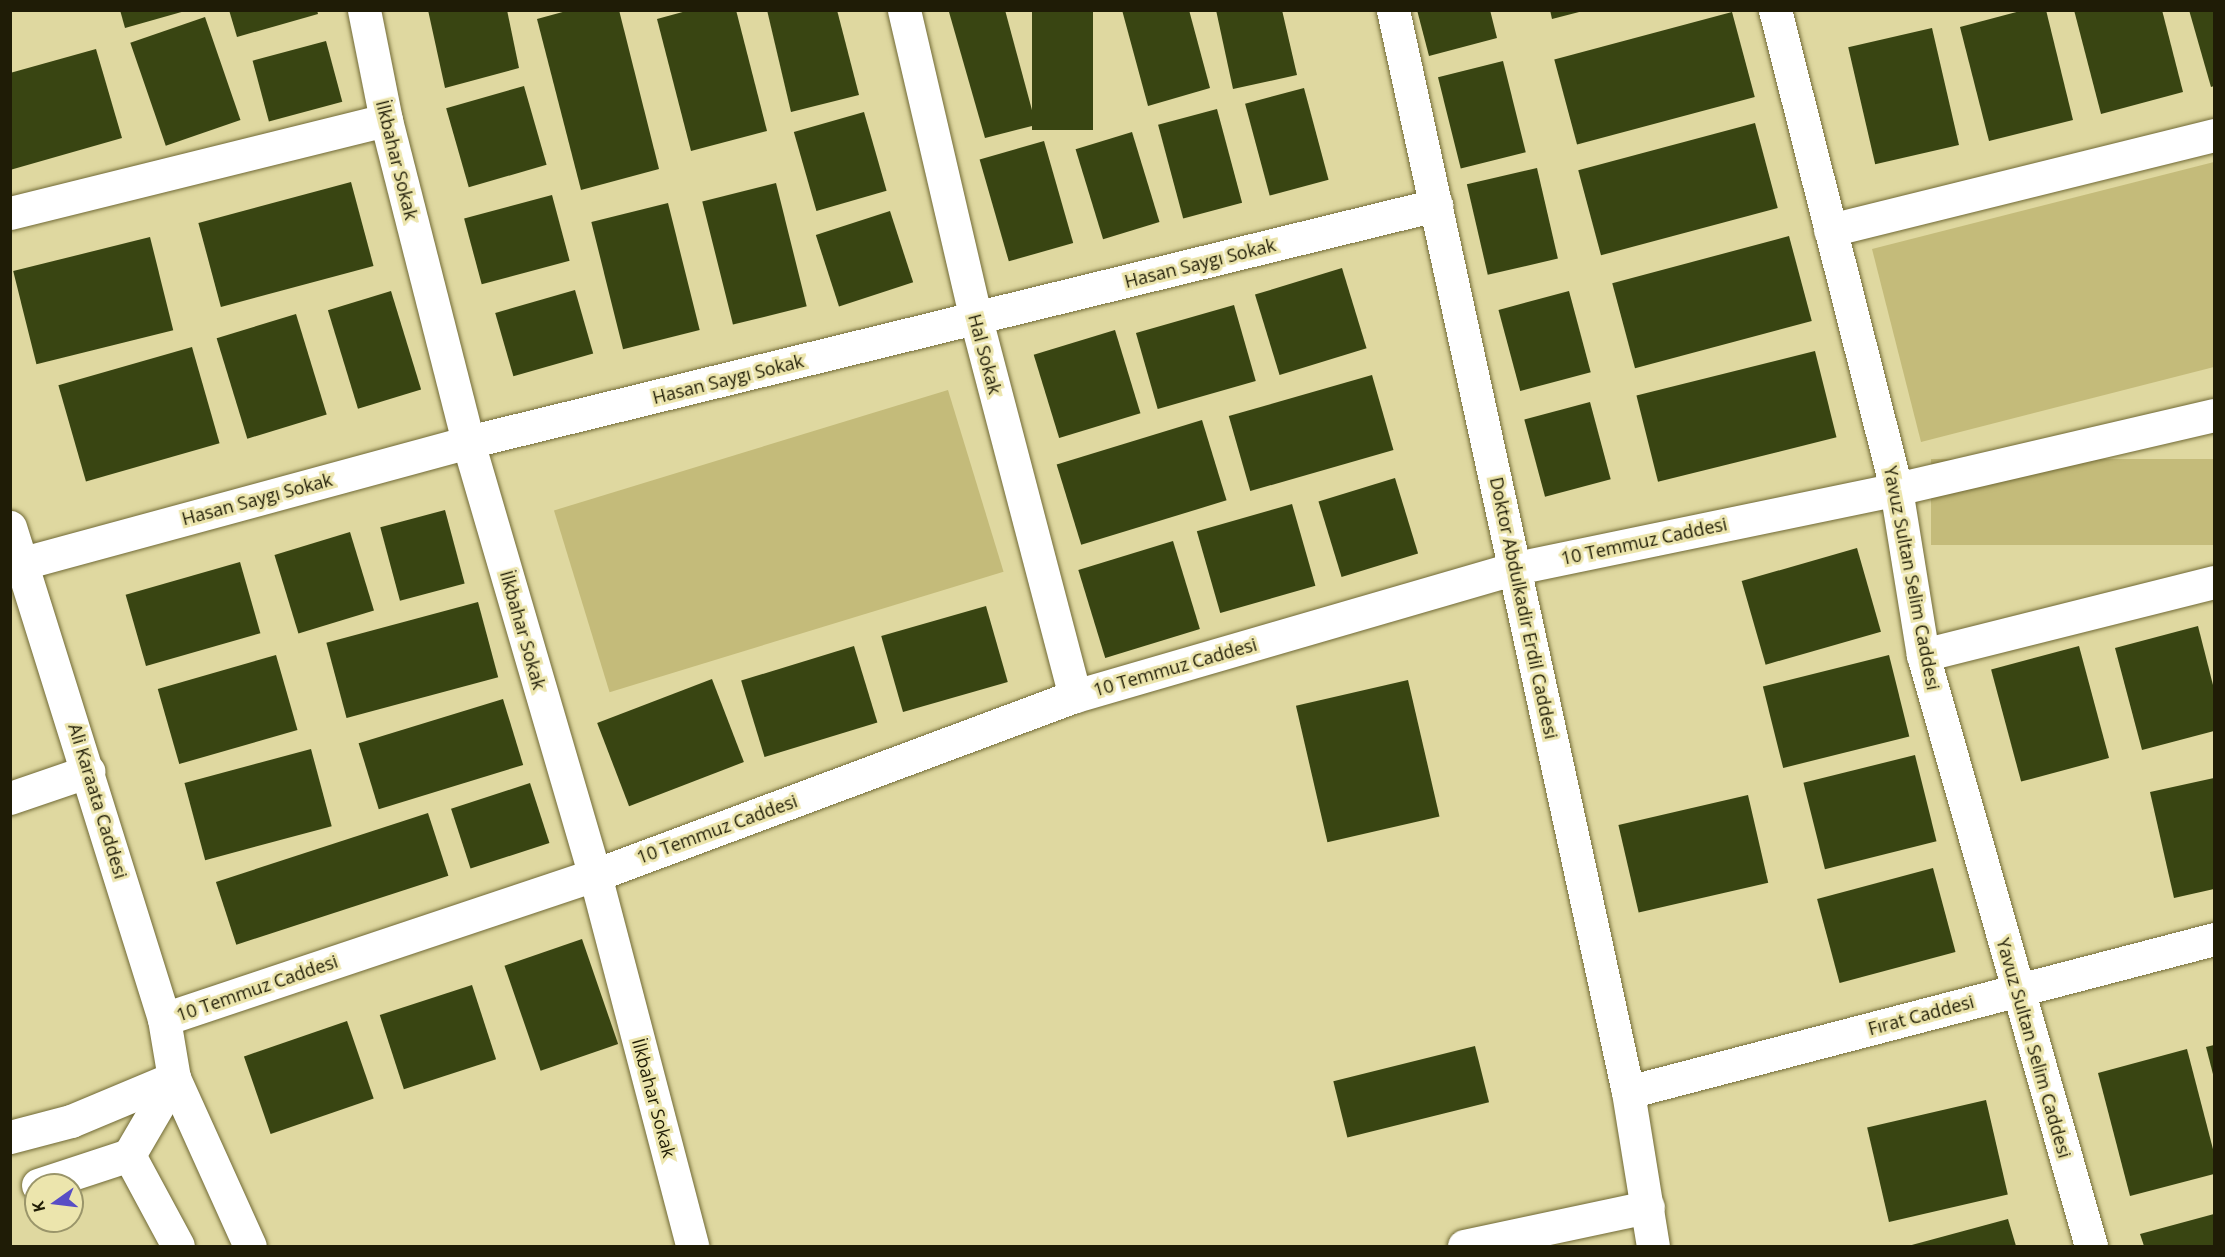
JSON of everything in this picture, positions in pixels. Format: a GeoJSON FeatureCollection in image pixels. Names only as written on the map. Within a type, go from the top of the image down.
{"type":"FeatureCollection","features":[{"type":"Feature","properties":{"kind":"street","name":"İlkbahar Sokak"},"geometry":{"type":"LineString","coordinates":[[364,10],[387,120],[468,442],[595,874],[692,1246]]}},
{"type":"Feature","properties":{"kind":"street","name":"Hal Sokak"},"geometry":{"type":"LineString","coordinates":[[904,10],[976,319],[1075,696]]}},
{"type":"Feature","properties":{"kind":"street","name":"Doktor Abdulkadir Erdil Caddesi"},"geometry":{"type":"LineString","coordinates":[[1393,10],[1628,1092],[1655,1246]]}},
{"type":"Feature","properties":{"kind":"street","name":"Yavuz Sultan Selim Caddesi"},"geometry":{"type":"LineString","coordinates":[[1775,10],[1896,489],[1923,655],[2016,989],[2091,1246]]}},
{"type":"Feature","properties":{"kind":"street"},"geometry":{"type":"LineString","coordinates":[[10,213],[387,120]]}},
{"type":"Feature","properties":{"kind":"street"},"geometry":{"type":"LineString","coordinates":[[1830,230],[2214,135]]}},
{"type":"Feature","properties":{"kind":"street","name":"Hasan Saygı Sokak"},"geometry":{"type":"LineString","coordinates":[[23,563],[468,442],[1436,205]]}},
{"type":"Feature","properties":{"kind":"street","name":"10 Temmuz Caddesi"},"geometry":{"type":"LineString","coordinates":[[164,1019],[595,874],[1075,696],[1516,568],[1896,489],[2214,415]]}},
{"type":"Feature","properties":{"kind":"street","name":"Ali Karaata Caddesi"},"geometry":{"type":"LineString","coordinates":[[10,527],[89,771],[164,1019],[174,1078],[250,1246]]}},
{"type":"Feature","properties":{"kind":"street"},"geometry":{"type":"LineString","coordinates":[[1923,655],[2214,582]]}},
{"type":"Feature","properties":{"kind":"street"},"geometry":{"type":"LineString","coordinates":[[10,798],[89,771]]}},
{"type":"Feature","properties":{"kind":"street","name":"Fırat Caddesi"},"geometry":{"type":"LineString","coordinates":[[1628,1092],[2214,939]]}},
{"type":"Feature","properties":{"kind":"street"},"geometry":{"type":"LineString","coordinates":[[10,1137],[71,1120],[174,1078]]}},
{"type":"Feature","properties":{"kind":"street"},"geometry":{"type":"LineString","coordinates":[[74,1173],[129,1155],[174,1078]]}},
{"type":"Feature","properties":{"kind":"street"},"geometry":{"type":"LineString","coordinates":[[129,1155],[178,1246]]}},
{"type":"Feature","properties":{"kind":"street"},"geometry":{"type":"LineString","coordinates":[[1464,1246],[1648,1208]]}},
{"type":"Feature","properties":{"kind":"shaded area"},"geometry":{"type":"Polygon","coordinates":[[[2214,162],[2214,367],[1921,442],[1872,249],[2214,162]]]}},
{"type":"Feature","properties":{"kind":"shaded area"},"geometry":{"type":"Polygon","coordinates":[[[948,390],[1004,572],[610,692],[554,510],[948,390]]]}},
{"type":"Feature","properties":{"kind":"shaded area"},"geometry":{"type":"Polygon","coordinates":[[[1931,459],[2214,459],[2214,545],[1931,545],[1931,459]]]}},
{"type":"Feature","properties":{"kind":"building"},"geometry":{"type":"Polygon","coordinates":[[[120,10],[185,10],[185,11],[125,28],[120,10]]]}},
{"type":"Feature","properties":{"kind":"building"},"geometry":{"type":"Polygon","coordinates":[[[229,10],[317,10],[318,14],[237,37],[229,10]]]}},
{"type":"Feature","properties":{"kind":"building"},"geometry":{"type":"Polygon","coordinates":[[[428,10],[507,10],[519,68],[445,88],[428,10]]]}},
{"type":"Feature","properties":{"kind":"building"},"geometry":{"type":"Polygon","coordinates":[[[570,10],[619,10],[659,169],[581,190],[537,19],[570,10]]]}},
{"type":"Feature","properties":{"kind":"building"},"geometry":{"type":"Polygon","coordinates":[[[690,10],[736,10],[767,131],[691,151],[657,19],[690,10]]]}},
{"type":"Feature","properties":{"kind":"building"},"geometry":{"type":"Polygon","coordinates":[[[767,10],[837,10],[859,95],[791,112],[767,10]]]}},
{"type":"Feature","properties":{"kind":"building"},"geometry":{"type":"Polygon","coordinates":[[[1005,10],[1036,125],[985,138],[949,12],[1005,10]]]}},
{"type":"Feature","properties":{"kind":"building"},"geometry":{"type":"Polygon","coordinates":[[[1032,10],[1093,10],[1093,130],[1032,130],[1032,10]]]}},
{"type":"Feature","properties":{"kind":"building"},"geometry":{"type":"Polygon","coordinates":[[[1122,10],[1189,10],[1210,88],[1148,106],[1122,10]]]}},
{"type":"Feature","properties":{"kind":"building"},"geometry":{"type":"Polygon","coordinates":[[[1216,10],[1282,10],[1297,75],[1233,89],[1216,10]]]}},
{"type":"Feature","properties":{"kind":"building"},"geometry":{"type":"Polygon","coordinates":[[[1417,10],[1490,10],[1497,38],[1429,56],[1417,10]]]}},
{"type":"Feature","properties":{"kind":"building"},"geometry":{"type":"Polygon","coordinates":[[[1550,10],[1583,10],[1583,11],[1552,19],[1550,10]]]}},
{"type":"Feature","properties":{"kind":"building"},"geometry":{"type":"Polygon","coordinates":[[[2024,10],[2046,10],[2073,120],[1989,141],[1960,27],[2024,10]]]}},
{"type":"Feature","properties":{"kind":"building"},"geometry":{"type":"Polygon","coordinates":[[[2074,10],[2162,10],[2183,92],[2101,114],[2074,10]]]}},
{"type":"Feature","properties":{"kind":"building"},"geometry":{"type":"Polygon","coordinates":[[[2189,10],[2214,10],[2214,86],[2211,87],[2189,10]]]}},
{"type":"Feature","properties":{"kind":"building"},"geometry":{"type":"Polygon","coordinates":[[[1732,12],[1755,97],[1577,145],[1554,60],[1732,12]]]}},
{"type":"Feature","properties":{"kind":"building"},"geometry":{"type":"Polygon","coordinates":[[[205,17],[240,120],[166,146],[130,43],[205,17]]]}},
{"type":"Feature","properties":{"kind":"building"},"geometry":{"type":"Polygon","coordinates":[[[1932,28],[1959,145],[1875,164],[1848,47],[1932,28]]]}},
{"type":"Feature","properties":{"kind":"building"},"geometry":{"type":"Polygon","coordinates":[[[326,41],[342,102],[269,122],[253,61],[326,41]]]}},
{"type":"Feature","properties":{"kind":"building"},"geometry":{"type":"Polygon","coordinates":[[[96,49],[122,138],[10,170],[10,73],[96,49]]]}},
{"type":"Feature","properties":{"kind":"building"},"geometry":{"type":"Polygon","coordinates":[[[1503,61],[1526,152],[1461,168],[1438,77],[1503,61]]]}},
{"type":"Feature","properties":{"kind":"building"},"geometry":{"type":"Polygon","coordinates":[[[524,86],[547,165],[469,187],[446,108],[524,86]]]}},
{"type":"Feature","properties":{"kind":"building"},"geometry":{"type":"Polygon","coordinates":[[[1304,88],[1329,180],[1270,196],[1245,104],[1304,88]]]}},
{"type":"Feature","properties":{"kind":"building"},"geometry":{"type":"Polygon","coordinates":[[[1217,109],[1242,203],[1183,218],[1158,125],[1217,109]]]}},
{"type":"Feature","properties":{"kind":"building"},"geometry":{"type":"Polygon","coordinates":[[[864,112],[887,191],[816,211],[794,132],[864,112]]]}},
{"type":"Feature","properties":{"kind":"building"},"geometry":{"type":"Polygon","coordinates":[[[1755,123],[1778,208],[1601,255],[1578,170],[1755,123]]]}},
{"type":"Feature","properties":{"kind":"building"},"geometry":{"type":"Polygon","coordinates":[[[1132,132],[1159,222],[1103,239],[1076,149],[1132,132]]]}},
{"type":"Feature","properties":{"kind":"building"},"geometry":{"type":"Polygon","coordinates":[[[1044,141],[1073,243],[1009,261],[980,159],[1044,141]]]}},
{"type":"Feature","properties":{"kind":"building"},"geometry":{"type":"Polygon","coordinates":[[[1537,168],[1558,259],[1488,275],[1467,184],[1537,168]]]}},
{"type":"Feature","properties":{"kind":"building"},"geometry":{"type":"Polygon","coordinates":[[[351,182],[374,266],[221,307],[198,223],[351,182]]]}},
{"type":"Feature","properties":{"kind":"building"},"geometry":{"type":"Polygon","coordinates":[[[776,183],[807,306],[733,325],[702,201],[776,183]]]}},
{"type":"Feature","properties":{"kind":"building"},"geometry":{"type":"Polygon","coordinates":[[[552,195],[570,261],[482,284],[464,219],[552,195]]]}},
{"type":"Feature","properties":{"kind":"building"},"geometry":{"type":"Polygon","coordinates":[[[668,203],[700,330],[623,349],[591,222],[668,203]]]}},
{"type":"Feature","properties":{"kind":"building"},"geometry":{"type":"Polygon","coordinates":[[[890,211],[913,282],[839,306],[816,235],[890,211]]]}},
{"type":"Feature","properties":{"kind":"building"},"geometry":{"type":"Polygon","coordinates":[[[1789,236],[1812,321],[1635,368],[1612,283],[1789,236]]]}},
{"type":"Feature","properties":{"kind":"building"},"geometry":{"type":"Polygon","coordinates":[[[150,237],[173,330],[36,364],[13,271],[150,237]]]}},
{"type":"Feature","properties":{"kind":"building"},"geometry":{"type":"Polygon","coordinates":[[[1342,268],[1367,348],[1280,375],[1255,295],[1342,268]]]}},
{"type":"Feature","properties":{"kind":"building"},"geometry":{"type":"Polygon","coordinates":[[[575,290],[593,353],[513,376],[495,313],[575,290]]]}},
{"type":"Feature","properties":{"kind":"building"},"geometry":{"type":"Polygon","coordinates":[[[391,291],[421,389],[358,409],[328,310],[391,291]]]}},
{"type":"Feature","properties":{"kind":"building"},"geometry":{"type":"Polygon","coordinates":[[[1569,291],[1591,372],[1520,391],[1498,310],[1569,291]]]}},
{"type":"Feature","properties":{"kind":"building"},"geometry":{"type":"Polygon","coordinates":[[[1234,305],[1256,381],[1158,409],[1136,333],[1234,305]]]}},
{"type":"Feature","properties":{"kind":"building"},"geometry":{"type":"Polygon","coordinates":[[[296,314],[327,414],[247,439],[217,338],[296,314]]]}},
{"type":"Feature","properties":{"kind":"building"},"geometry":{"type":"Polygon","coordinates":[[[1115,330],[1140,413],[1059,438],[1034,355],[1115,330]]]}},
{"type":"Feature","properties":{"kind":"building"},"geometry":{"type":"Polygon","coordinates":[[[192,347],[220,443],[86,481],[58,385],[192,347]]]}},
{"type":"Feature","properties":{"kind":"building"},"geometry":{"type":"Polygon","coordinates":[[[1815,351],[1837,437],[1658,482],[1636,396],[1815,351]]]}},
{"type":"Feature","properties":{"kind":"building"},"geometry":{"type":"Polygon","coordinates":[[[1372,375],[1393,450],[1250,491],[1229,416],[1372,375]]]}},
{"type":"Feature","properties":{"kind":"building"},"geometry":{"type":"Polygon","coordinates":[[[1590,402],[1611,479],[1545,497],[1524,420],[1590,402]]]}},
{"type":"Feature","properties":{"kind":"building"},"geometry":{"type":"Polygon","coordinates":[[[1202,420],[1227,500],[1081,545],[1057,464],[1202,420]]]}},
{"type":"Feature","properties":{"kind":"building"},"geometry":{"type":"Polygon","coordinates":[[[1395,478],[1418,554],[1342,577],[1318,501],[1395,478]]]}},
{"type":"Feature","properties":{"kind":"building"},"geometry":{"type":"Polygon","coordinates":[[[1292,504],[1315,586],[1220,613],[1197,531],[1292,504]]]}},
{"type":"Feature","properties":{"kind":"building"},"geometry":{"type":"Polygon","coordinates":[[[445,510],[465,583],[400,601],[380,527],[445,510]]]}},
{"type":"Feature","properties":{"kind":"building"},"geometry":{"type":"Polygon","coordinates":[[[350,532],[374,610],[298,634],[274,555],[350,532]]]}},
{"type":"Feature","properties":{"kind":"building"},"geometry":{"type":"Polygon","coordinates":[[[1173,541],[1200,629],[1105,658],[1078,570],[1173,541]]]}},
{"type":"Feature","properties":{"kind":"building"},"geometry":{"type":"Polygon","coordinates":[[[1857,548],[1881,632],[1766,665],[1742,581],[1857,548]]]}},
{"type":"Feature","properties":{"kind":"building"},"geometry":{"type":"Polygon","coordinates":[[[240,562],[260,633],[146,666],[126,595],[240,562]]]}},
{"type":"Feature","properties":{"kind":"building"},"geometry":{"type":"Polygon","coordinates":[[[478,602],[498,677],[347,718],[326,643],[478,602]]]}},
{"type":"Feature","properties":{"kind":"building"},"geometry":{"type":"Polygon","coordinates":[[[986,606],[1008,682],[903,712],[881,636],[986,606]]]}},
{"type":"Feature","properties":{"kind":"building"},"geometry":{"type":"Polygon","coordinates":[[[2198,626],[2214,689],[2214,731],[2142,750],[2115,648],[2198,626]]]}},
{"type":"Feature","properties":{"kind":"building"},"geometry":{"type":"Polygon","coordinates":[[[854,646],[877,723],[765,757],[741,680],[854,646]]]}},
{"type":"Feature","properties":{"kind":"building"},"geometry":{"type":"Polygon","coordinates":[[[2079,646],[2109,758],[2021,782],[1991,670],[2079,646]]]}},
{"type":"Feature","properties":{"kind":"building"},"geometry":{"type":"Polygon","coordinates":[[[276,655],[297,730],[179,764],[158,689],[276,655]]]}},
{"type":"Feature","properties":{"kind":"building"},"geometry":{"type":"Polygon","coordinates":[[[1889,655],[1909,737],[1783,768],[1763,686],[1889,655]]]}},
{"type":"Feature","properties":{"kind":"building"},"geometry":{"type":"Polygon","coordinates":[[[712,679],[744,762],[629,806],[597,723],[712,679]]]}},
{"type":"Feature","properties":{"kind":"building"},"geometry":{"type":"Polygon","coordinates":[[[1408,680],[1439,816],[1327,842],[1296,706],[1408,680]]]}},
{"type":"Feature","properties":{"kind":"building"},"geometry":{"type":"Polygon","coordinates":[[[503,699],[523,765],[379,809],[359,743],[503,699]]]}},
{"type":"Feature","properties":{"kind":"building"},"geometry":{"type":"Polygon","coordinates":[[[311,749],[332,826],[205,860],[184,783],[311,749]]]}},
{"type":"Feature","properties":{"kind":"building"},"geometry":{"type":"Polygon","coordinates":[[[1915,755],[1937,841],[1825,869],[1803,783],[1915,755]]]}},
{"type":"Feature","properties":{"kind":"building"},"geometry":{"type":"Polygon","coordinates":[[[2214,778],[2214,889],[2174,898],[2150,792],[2214,778]]]}},
{"type":"Feature","properties":{"kind":"building"},"geometry":{"type":"Polygon","coordinates":[[[530,783],[549,843],[471,869],[451,809],[530,783]]]}},
{"type":"Feature","properties":{"kind":"building"},"geometry":{"type":"Polygon","coordinates":[[[1748,795],[1768,883],[1639,913],[1618,825],[1748,795]]]}},
{"type":"Feature","properties":{"kind":"building"},"geometry":{"type":"Polygon","coordinates":[[[428,813],[448,876],[236,945],[216,882],[428,813]]]}},
{"type":"Feature","properties":{"kind":"building"},"geometry":{"type":"Polygon","coordinates":[[[1933,868],[1956,952],[1840,983],[1817,899],[1933,868]]]}},
{"type":"Feature","properties":{"kind":"building"},"geometry":{"type":"Polygon","coordinates":[[[582,939],[618,1044],[541,1071],[504,966],[582,939]]]}},
{"type":"Feature","properties":{"kind":"building"},"geometry":{"type":"Polygon","coordinates":[[[472,985],[496,1059],[404,1089],[380,1015],[472,985]]]}},
{"type":"Feature","properties":{"kind":"building"},"geometry":{"type":"Polygon","coordinates":[[[347,1021],[374,1099],[271,1134],[244,1056],[347,1021]]]}},
{"type":"Feature","properties":{"kind":"building"},"geometry":{"type":"Polygon","coordinates":[[[2214,1045],[2214,1078],[2206,1047],[2214,1045]]]}},
{"type":"Feature","properties":{"kind":"building"},"geometry":{"type":"Polygon","coordinates":[[[1475,1046],[1489,1102],[1347,1138],[1333,1081],[1475,1046]]]}},
{"type":"Feature","properties":{"kind":"building"},"geometry":{"type":"Polygon","coordinates":[[[2187,1049],[2214,1153],[2214,1174],[2130,1196],[2098,1073],[2187,1049]]]}},
{"type":"Feature","properties":{"kind":"building"},"geometry":{"type":"Polygon","coordinates":[[[1986,1100],[2008,1195],[1889,1222],[1867,1127],[1986,1100]]]}},
{"type":"Feature","properties":{"kind":"building"},"geometry":{"type":"Polygon","coordinates":[[[2214,1214],[2214,1246],[2144,1246],[2140,1234],[2214,1214]]]}},
{"type":"Feature","properties":{"kind":"building"},"geometry":{"type":"Polygon","coordinates":[[[2008,1219],[2016,1246],[1908,1246],[2008,1219]]]}}]}
